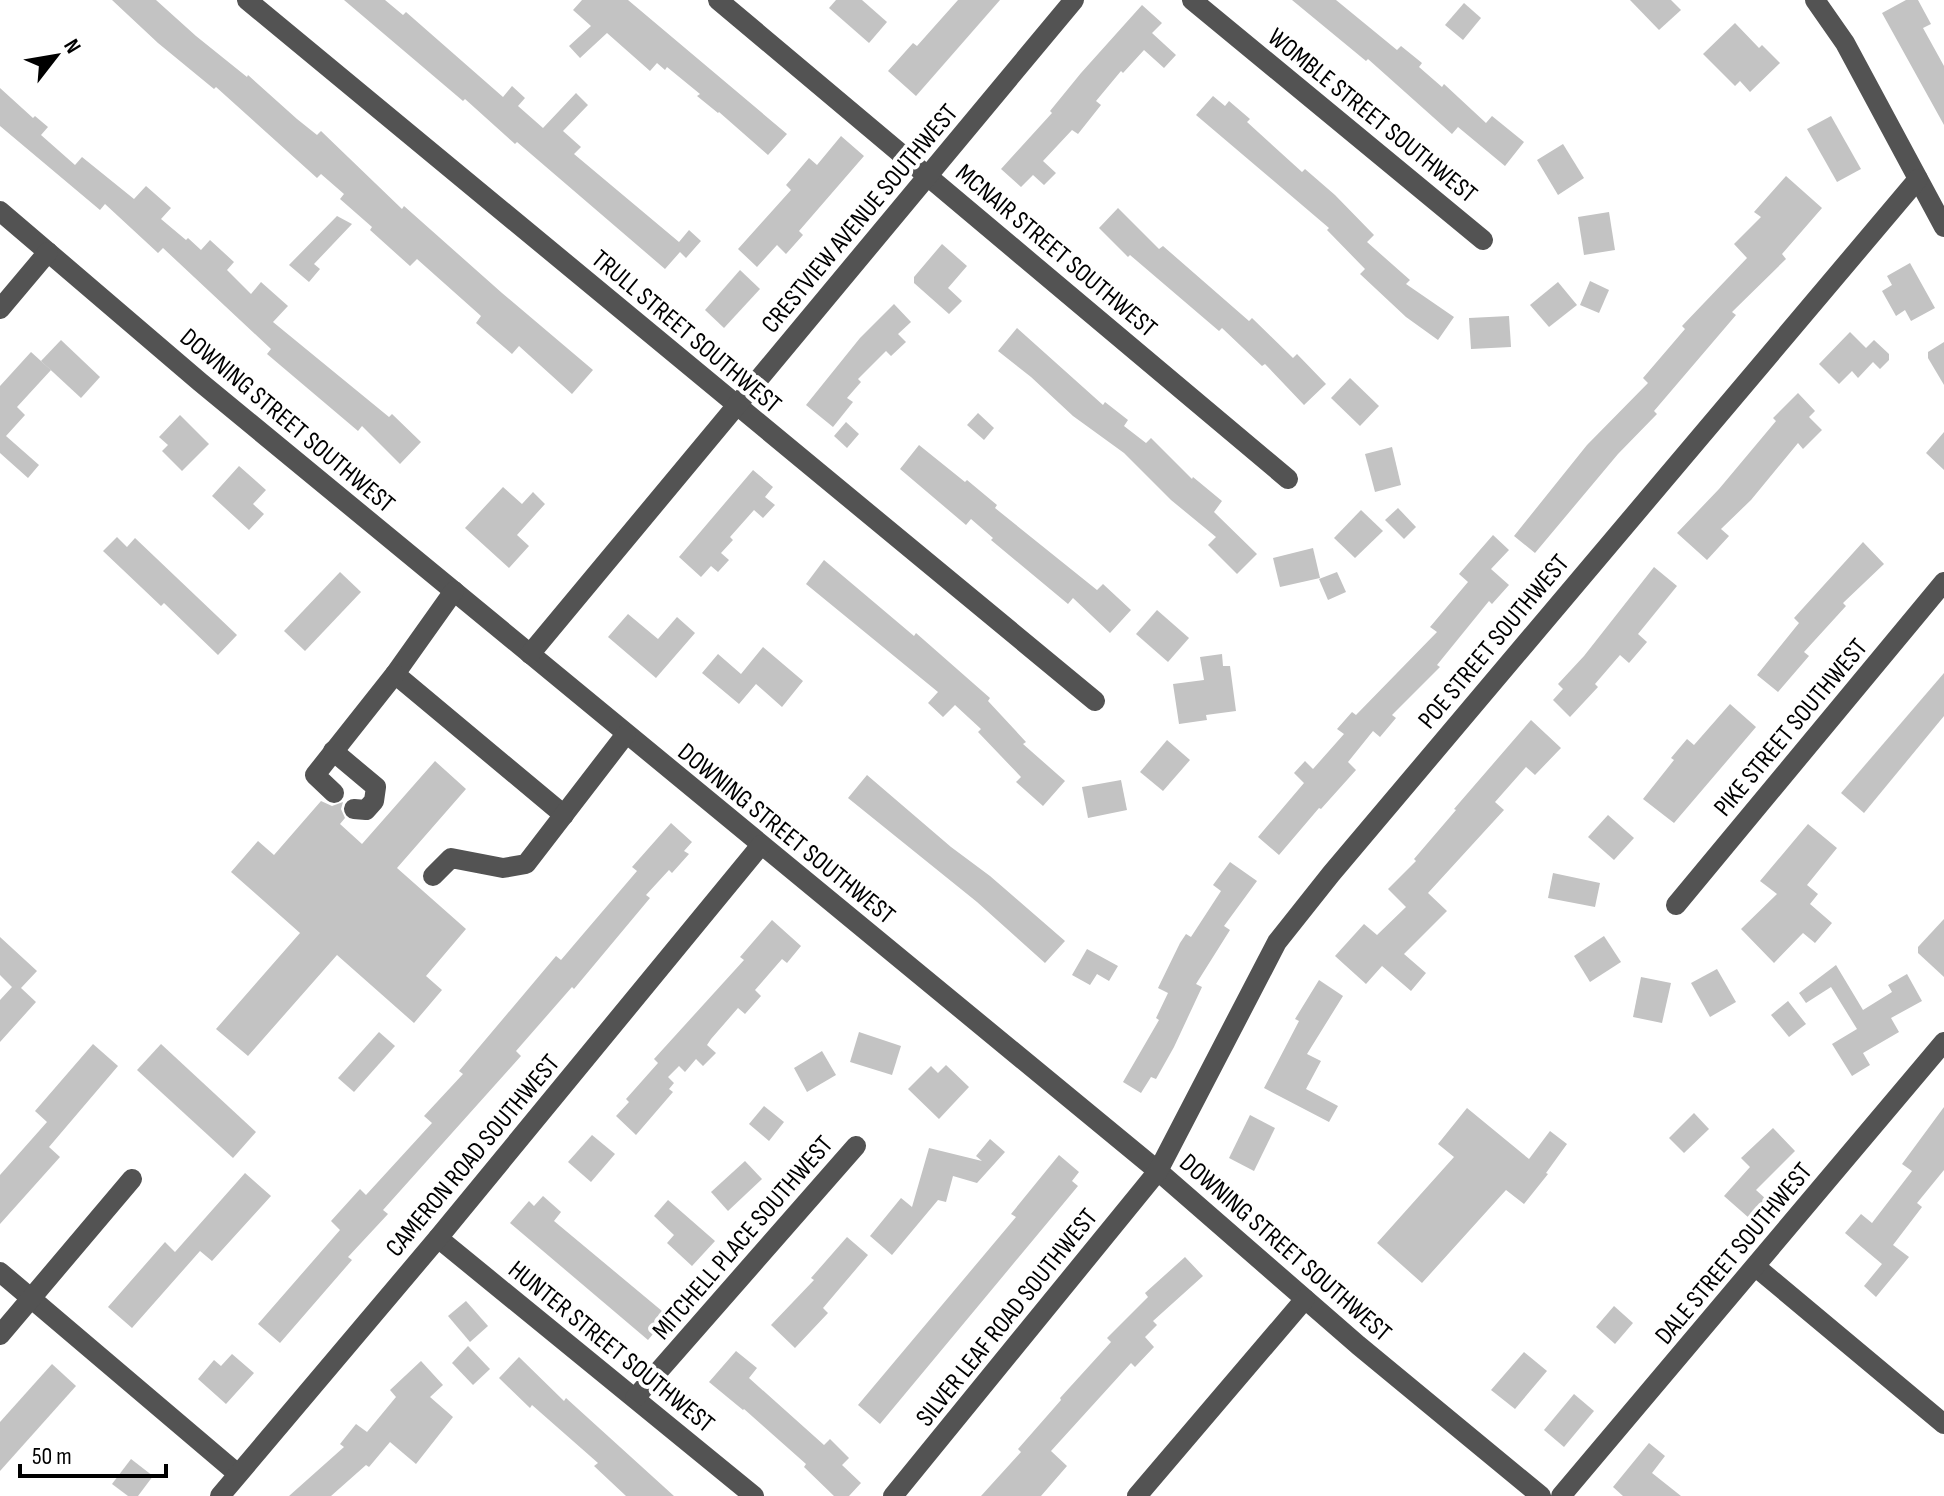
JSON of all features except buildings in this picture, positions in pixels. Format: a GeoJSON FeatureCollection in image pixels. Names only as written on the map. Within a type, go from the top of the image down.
{"type":"FeatureCollection","features":[{"type":"Feature","properties":{"kind":"street","name":"TRULL STREET SOUTHWEST"},"geometry":{"type":"LineString","coordinates":[[247,0],[1095,701]]}},
{"type":"Feature","properties":{"kind":"street","name":"MCNAIR STREET SOUTHWEST"},"geometry":{"type":"LineString","coordinates":[[718,0],[1288,479]]}},
{"type":"Feature","properties":{"kind":"street","name":"CRESTVIEW AVENUE SOUTHWEST"},"geometry":{"type":"LineString","coordinates":[[530,654],[1074,0]]}},
{"type":"Feature","properties":{"kind":"street","name":"WOMBLE STREET SOUTHWEST"},"geometry":{"type":"LineString","coordinates":[[1192,0],[1483,240]]}},
{"type":"Feature","properties":{"kind":"street"},"geometry":{"type":"LineString","coordinates":[[1815,0],[1845,43],[1944,227]]}},
{"type":"Feature","properties":{"kind":"street","name":"POE STREET SOUTHWEST"},"geometry":{"type":"LineString","coordinates":[[1158,1171],[1277,942],[1918,179]]}},
{"type":"Feature","properties":{"kind":"street","name":"DOWNING STREET SOUTHWEST"},"geometry":{"type":"LineString","coordinates":[[0,211],[200,382],[1158,1171],[1305,1299],[1541,1496]]}},
{"type":"Feature","properties":{"kind":"street"},"geometry":{"type":"LineString","coordinates":[[0,309],[48,252]]}},
{"type":"Feature","properties":{"kind":"street","name":"PIKE STREET SOUTHWEST"},"geometry":{"type":"LineString","coordinates":[[1676,905],[1944,582]]}},
{"type":"Feature","properties":{"kind":"street"},"geometry":{"type":"LineString","coordinates":[[334,793],[315,775],[395,674],[454,591]]}},
{"type":"Feature","properties":{"kind":"street"},"geometry":{"type":"LineString","coordinates":[[395,674],[564,815]]}},
{"type":"Feature","properties":{"kind":"street"},"geometry":{"type":"LineString","coordinates":[[433,876],[451,858],[503,868],[526,864],[626,734]]}},
{"type":"Feature","properties":{"kind":"street"},"geometry":{"type":"LineString","coordinates":[[333,751],[376,787],[374,801],[366,810],[354,809]]}},
{"type":"Feature","properties":{"kind":"street","name":"CAMERON ROAD SOUTHWEST"},"geometry":{"type":"LineString","coordinates":[[220,1496],[438,1238],[761,845]]}},
{"type":"Feature","properties":{"kind":"street","name":"DALE STREET SOUTHWEST"},"geometry":{"type":"LineString","coordinates":[[1561,1496],[1944,1042]]}},
{"type":"Feature","properties":{"kind":"street","name":"MITCHELL PLACE SOUTHWEST"},"geometry":{"type":"LineString","coordinates":[[635,1398],[856,1146]]}},
{"type":"Feature","properties":{"kind":"street","name":"SILVER LEAF ROAD SOUTHWEST"},"geometry":{"type":"LineString","coordinates":[[893,1496],[1158,1171]]}},
{"type":"Feature","properties":{"kind":"street"},"geometry":{"type":"LineString","coordinates":[[0,1335],[132,1179]]}},
{"type":"Feature","properties":{"kind":"street","name":"HUNTER STREET SOUTHWEST"},"geometry":{"type":"LineString","coordinates":[[438,1238],[754,1496]]}},
{"type":"Feature","properties":{"kind":"street"},"geometry":{"type":"LineString","coordinates":[[1756,1267],[1944,1424]]}},
{"type":"Feature","properties":{"kind":"street"},"geometry":{"type":"LineString","coordinates":[[0,1272],[238,1474]]}},
{"type":"Feature","properties":{"kind":"street"},"geometry":{"type":"LineString","coordinates":[[1137,1496],[1305,1299]]}}]}
